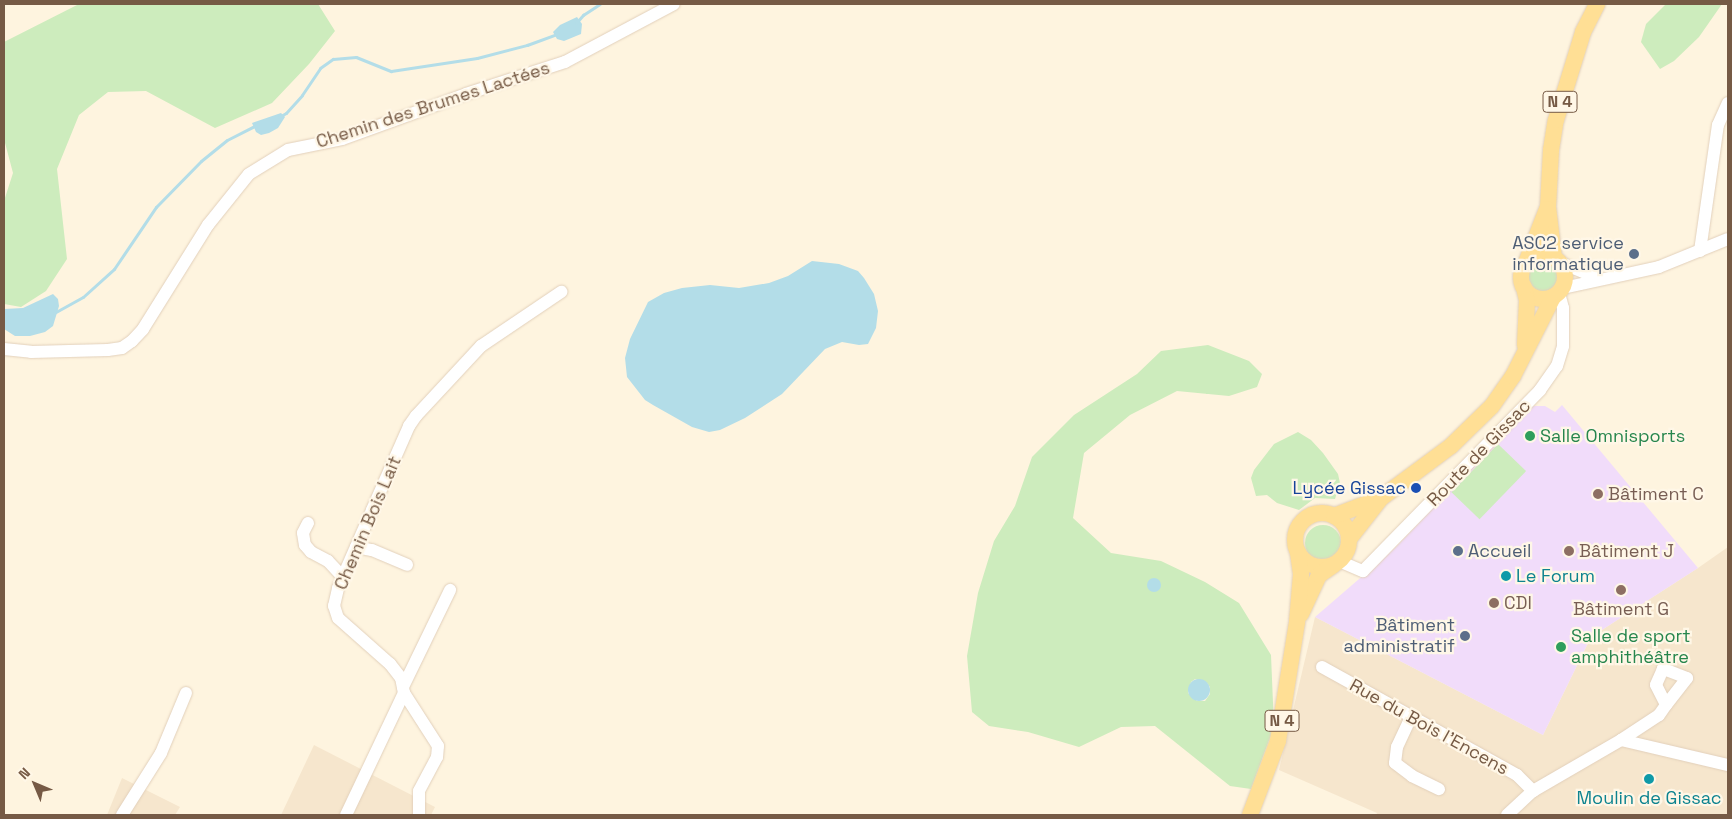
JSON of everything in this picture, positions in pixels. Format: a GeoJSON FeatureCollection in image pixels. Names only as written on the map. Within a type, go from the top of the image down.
{"type":"FeatureCollection","features":[{"type":"Feature","properties":{"kind":"main road","name":"N 4"},"geometry":{"type":"LineString","coordinates":[[1558,293],[1564,275],[1556,260],[1548,207],[1551,150],[1556,120],[1578,47],[1597,4]]}},
{"type":"Feature","properties":{"kind":"main road","name":"N 4"},"geometry":{"type":"LineString","coordinates":[[1524,287],[1521,275],[1548,207]]}},
{"type":"Feature","properties":{"kind":"main road"},"geometry":{"type":"LineString","coordinates":[[1526,263],[1542,255],[1556,260]]}},
{"type":"Feature","properties":{"kind":"main road"},"geometry":{"type":"LineString","coordinates":[[1524,287],[1528,293],[1540,299],[1558,293]]}},
{"type":"Feature","properties":{"kind":"main road","name":"Route de Gissac"},"geometry":{"type":"LineString","coordinates":[[1524,287],[1527,300],[1525,351]]}},
{"type":"Feature","properties":{"kind":"main road","name":"Route de Gissac"},"geometry":{"type":"LineString","coordinates":[[1334,516],[1381,498],[1440,455],[1480,420],[1502,393],[1558,293]]}},
{"type":"Feature","properties":{"kind":"main road","name":"Route de Gissac"},"geometry":{"type":"LineString","coordinates":[[1349,540],[1381,498]]}},
{"type":"Feature","properties":{"kind":"main road","name":"N 4"},"geometry":{"type":"LineString","coordinates":[[1250,815],[1278,741],[1297,622],[1301,574],[1295,536],[1303,521],[1318,513],[1334,516]]}},
{"type":"Feature","properties":{"kind":"main road"},"geometry":{"type":"LineString","coordinates":[[1334,516],[1345,526],[1349,540]]}},
{"type":"Feature","properties":{"kind":"main road","name":"N 4"},"geometry":{"type":"LineString","coordinates":[[1297,622],[1319,575],[1337,562],[1347,549],[1349,540]]}},
{"type":"Feature","properties":{"kind":"main road"},"geometry":{"type":"LineString","coordinates":[[1298,552],[1310,564],[1318,567],[1337,562]]}},
{"type":"Feature","properties":{"kind":"street","name":"Chemin des Brumes Lactées"},"geometry":{"type":"LineString","coordinates":[[4,349],[31,352],[122,348],[132,341],[143,328],[221,206],[249,174],[257,169],[288,150],[342,139],[466,94],[565,62],[674,4]]}},
{"type":"Feature","properties":{"kind":"street"},"geometry":{"type":"LineString","coordinates":[[1700,251],[1718,124],[1728,103]]}},
{"type":"Feature","properties":{"kind":"street"},"geometry":{"type":"LineString","coordinates":[[1558,293],[1600,278],[1640,272],[1728,239]]}},
{"type":"Feature","properties":{"kind":"street"},"geometry":{"type":"LineString","coordinates":[[1556,260],[1600,278]]}},
{"type":"Feature","properties":{"kind":"street","name":"Chemin Bois Lait"},"geometry":{"type":"LineString","coordinates":[[419,815],[419,791],[437,757],[438,746],[403,690],[401,678],[390,664],[338,618],[334,606],[343,577],[409,426],[416,416],[481,346],[561,292]]}},
{"type":"Feature","properties":{"kind":"street","name":"Route de Gissac"},"geometry":{"type":"LineString","coordinates":[[1337,562],[1363,571],[1540,390],[1557,366],[1563,346],[1563,308],[1558,293]]}},
{"type":"Feature","properties":{"kind":"street"},"geometry":{"type":"LineString","coordinates":[[308,523],[302,533],[305,545],[311,552],[328,561],[343,577]]}},
{"type":"Feature","properties":{"kind":"street"},"geometry":{"type":"LineString","coordinates":[[356,547],[372,550],[407,565]]}},
{"type":"Feature","properties":{"kind":"street"},"geometry":{"type":"LineString","coordinates":[[346,815],[450,590]]}},
{"type":"Feature","properties":{"kind":"street","name":"Rue du Bois l'Encens"},"geometry":{"type":"LineString","coordinates":[[1322,667],[1517,775],[1525,780],[1533,791]]}},
{"type":"Feature","properties":{"kind":"street"},"geometry":{"type":"LineString","coordinates":[[122,815],[161,752],[186,692]]}},
{"type":"Feature","properties":{"kind":"street"},"geometry":{"type":"LineString","coordinates":[[1507,815],[1533,791],[1621,740],[1659,714],[1666,706]]}},
{"type":"Feature","properties":{"kind":"street"},"geometry":{"type":"LineString","coordinates":[[1411,716],[1397,748],[1396,763],[1412,776],[1439,789]]}},
{"type":"Feature","properties":{"kind":"street"},"geometry":{"type":"LineString","coordinates":[[1621,740],[1728,765]]}},
{"type":"Feature","properties":{"kind":"shaded area"},"geometry":{"type":"Polygon","coordinates":[[[1562,405],[1698,568],[1591,637],[1543,735],[1315,617],[1395,548],[1530,406],[1545,406],[1555,412],[1562,405]]]}},
{"type":"Feature","properties":{"kind":"shaded area"},"geometry":{"type":"Polygon","coordinates":[[[1728,547],[1728,815],[1376,815],[1377,813],[1279,770],[1315,617],[1543,735],[1591,637],[1728,547]]]}},
{"type":"Feature","properties":{"kind":"shaded area"},"geometry":{"type":"Polygon","coordinates":[[[314,745],[435,807],[431,815],[281,815],[314,745]]]}},
{"type":"Feature","properties":{"kind":"shaded area"},"geometry":{"type":"Polygon","coordinates":[[[122,778],[180,807],[175,815],[107,815],[122,778]]]}},
{"type":"Feature","properties":{"kind":"green space"},"geometry":{"type":"Polygon","coordinates":[[[79,4],[318,4],[335,31],[309,64],[272,103],[215,128],[146,91],[108,92],[79,115],[57,169],[67,259],[46,291],[21,307],[4,304],[4,201],[13,173],[4,139],[4,42],[79,4]]]}},
{"type":"Feature","properties":{"kind":"green space"},"geometry":{"type":"Polygon","coordinates":[[[1666,4],[1722,4],[1699,37],[1674,61],[1660,69],[1641,42],[1646,24],[1666,4]]]}},
{"type":"Feature","properties":{"kind":"green space"},"geometry":{"type":"Polygon","coordinates":[[[1544,260],[1551,261],[1557,265],[1561,271],[1561,285],[1557,291],[1551,295],[1544,296],[1537,295],[1531,291],[1527,285],[1526,278],[1527,271],[1531,265],[1537,261],[1544,260]]]}},
{"type":"Feature","properties":{"kind":"green space"},"geometry":{"type":"Polygon","coordinates":[[[1208,345],[1249,361],[1262,374],[1257,387],[1229,396],[1177,391],[1130,415],[1084,453],[1073,518],[1111,553],[1161,561],[1205,582],[1239,603],[1271,655],[1274,727],[1251,789],[1230,786],[1155,726],[1121,727],[1079,747],[1028,732],[989,726],[972,712],[967,656],[978,593],[994,541],[1015,506],[1032,457],[1074,415],[1137,374],[1161,351],[1208,345]],[[1195,679],[1191,682],[1188,693],[1197,701],[1205,701],[1210,694],[1210,687],[1207,683],[1195,679]]]}},
{"type":"Feature","properties":{"kind":"green space"},"geometry":{"type":"Polygon","coordinates":[[[1298,432],[1311,440],[1323,453],[1338,474],[1340,483],[1335,499],[1315,498],[1299,510],[1277,503],[1267,495],[1256,496],[1251,478],[1254,470],[1274,444],[1298,432]]]}},
{"type":"Feature","properties":{"kind":"green space"},"geometry":{"type":"Polygon","coordinates":[[[1498,444],[1526,471],[1480,519],[1451,492],[1498,444]]]}},
{"type":"Feature","properties":{"kind":"green space"},"geometry":{"type":"Polygon","coordinates":[[[1323,525],[1330,526],[1336,530],[1340,536],[1340,550],[1336,556],[1330,560],[1323,561],[1316,560],[1310,556],[1306,550],[1305,543],[1306,536],[1310,530],[1316,526],[1323,525]]]}},
{"type":"Feature","properties":{"kind":"water"},"geometry":{"type":"Polygon","coordinates":[[[577,17],[582,24],[581,34],[564,41],[557,39],[553,32],[560,25],[577,17]]]}},
{"type":"Feature","properties":{"kind":"water"},"geometry":{"type":"Polygon","coordinates":[[[281,113],[285,117],[278,128],[261,135],[256,132],[252,123],[281,113]]]}},
{"type":"Feature","properties":{"kind":"water"},"geometry":{"type":"Polygon","coordinates":[[[812,261],[839,264],[858,271],[864,278],[874,294],[878,311],[876,328],[868,344],[859,345],[842,342],[825,349],[782,394],[745,418],[720,430],[709,432],[692,427],[645,400],[627,377],[625,358],[630,339],[648,302],[664,293],[682,288],[710,285],[739,288],[769,283],[788,276],[812,261]]]}},
{"type":"Feature","properties":{"kind":"water"},"geometry":{"type":"Polygon","coordinates":[[[53,294],[58,299],[59,306],[53,326],[45,332],[30,336],[15,336],[4,329],[4,309],[23,308],[53,294]]]}},
{"type":"Feature","properties":{"kind":"water"},"geometry":{"type":"Polygon","coordinates":[[[1154,578],[1159,580],[1161,585],[1159,590],[1154,592],[1149,590],[1147,585],[1149,580],[1154,578]]]}},
{"type":"Feature","properties":{"kind":"water"},"geometry":{"type":"Polygon","coordinates":[[[1199,679],[1207,682],[1210,690],[1207,698],[1199,701],[1191,698],[1188,690],[1191,682],[1199,679]]]}},
{"type":"Feature","properties":{"kind":"waterway"},"geometry":{"type":"LineString","coordinates":[[576,23],[583,15],[600,4]]}},
{"type":"Feature","properties":{"kind":"waterway"},"geometry":{"type":"LineString","coordinates":[[279,117],[286,113],[302,95],[320,68],[333,59],[356,57],[391,71],[477,58],[527,45],[558,34]]}},
{"type":"Feature","properties":{"kind":"waterway"},"geometry":{"type":"LineString","coordinates":[[54,313],[83,297],[114,269],[156,207],[201,161],[227,140],[257,125]]}},
{"type":"Feature","properties":{"kind":"place","name":"ASC2 service informatique"},"geometry":{"type":"Point","coordinates":[1634,254]}},
{"type":"Feature","properties":{"kind":"place","name":"Salle Omnisports"},"geometry":{"type":"Point","coordinates":[1530,436]}},
{"type":"Feature","properties":{"kind":"place","name":"Lycée Gissac"},"geometry":{"type":"Point","coordinates":[1416,488]}},
{"type":"Feature","properties":{"kind":"place","name":"Bâtiment C"},"geometry":{"type":"Point","coordinates":[1598,494]}},
{"type":"Feature","properties":{"kind":"place","name":"Accueil"},"geometry":{"type":"Point","coordinates":[1458,551]}},
{"type":"Feature","properties":{"kind":"place","name":"Bâtiment J"},"geometry":{"type":"Point","coordinates":[1569,551]}},
{"type":"Feature","properties":{"kind":"place","name":"Le Forum"},"geometry":{"type":"Point","coordinates":[1506,576]}},
{"type":"Feature","properties":{"kind":"place","name":"Bâtiment G"},"geometry":{"type":"Point","coordinates":[1621,590]}},
{"type":"Feature","properties":{"kind":"place","name":"CDI"},"geometry":{"type":"Point","coordinates":[1494,603]}},
{"type":"Feature","properties":{"kind":"place","name":"Bâtiment administratif"},"geometry":{"type":"Point","coordinates":[1465,636]}},
{"type":"Feature","properties":{"kind":"place","name":"Salle de sport amphithéâtre"},"geometry":{"type":"Point","coordinates":[1561,647]}},
{"type":"Feature","properties":{"kind":"place","name":"Moulin de Gissac"},"geometry":{"type":"Point","coordinates":[1649,779]}}]}
